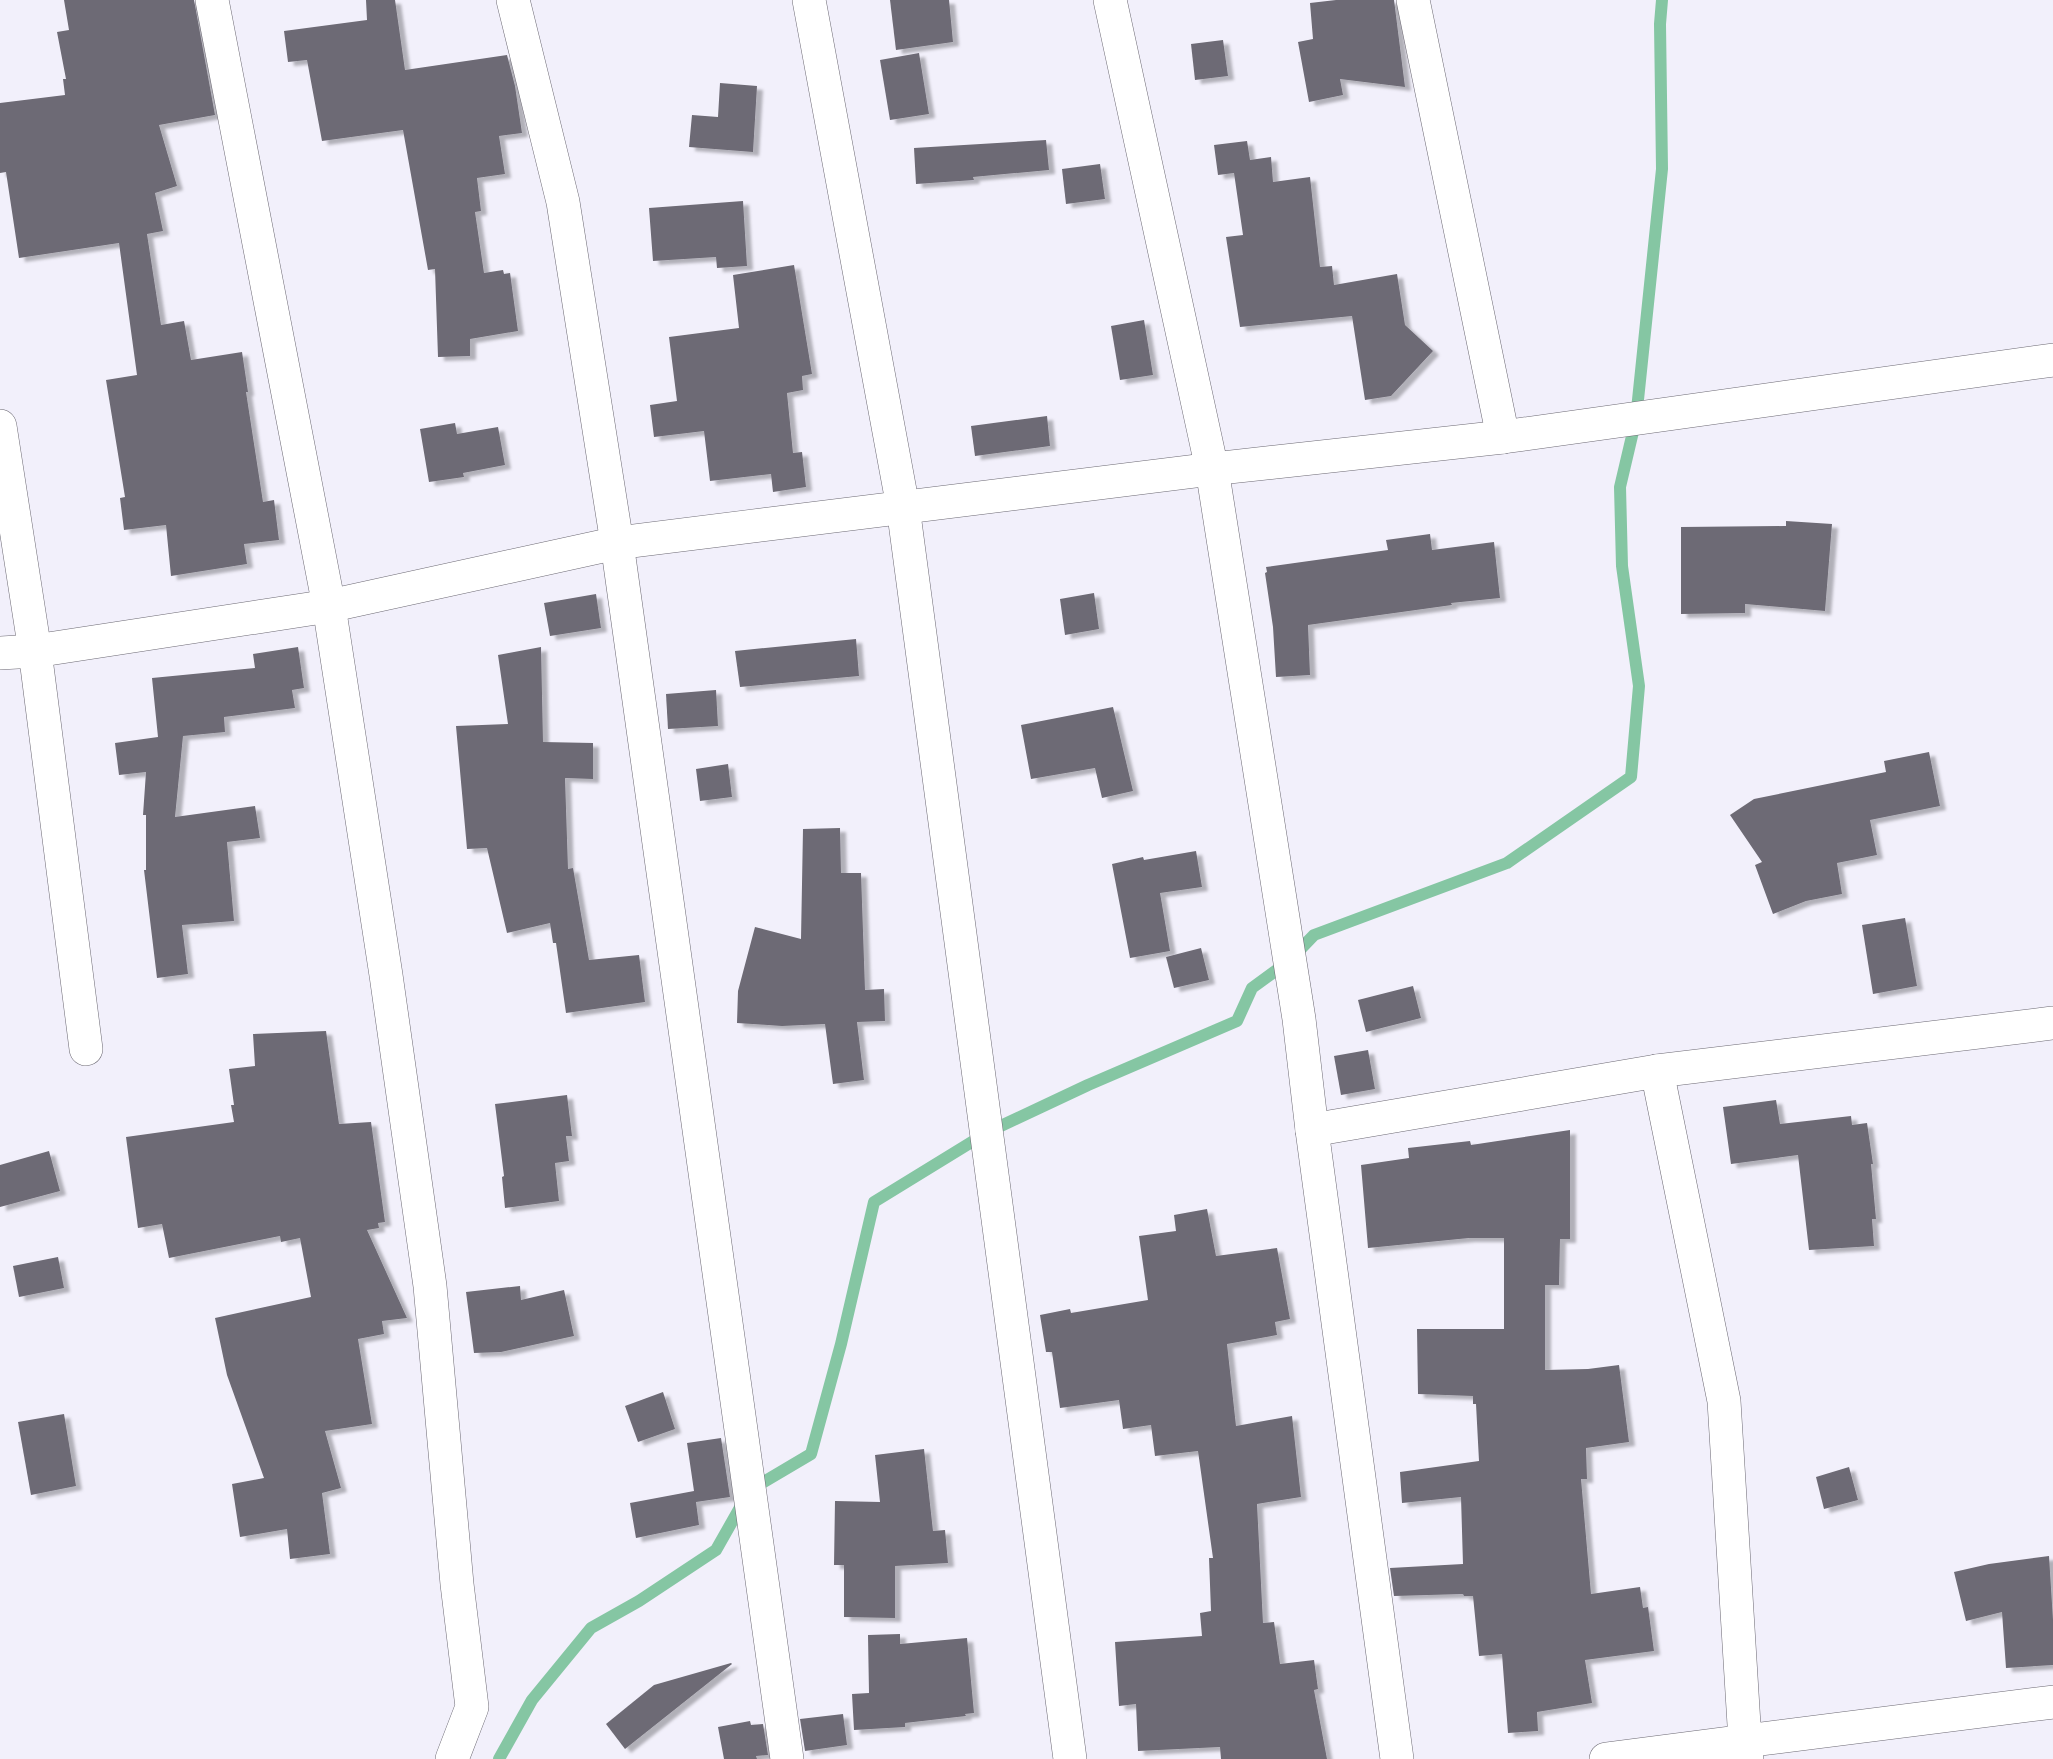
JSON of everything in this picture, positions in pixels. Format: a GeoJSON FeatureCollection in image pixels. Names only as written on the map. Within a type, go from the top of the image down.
{"type":"FeatureCollection","features":[{"type":"Feature","properties":{"kind":"street"},"geometry":{"type":"LineString","coordinates":[[212,0],[329,606],[386,975],[430,1286],[457,1584],[472,1707],[452,1759]]}},
{"type":"Feature","properties":{"kind":"street"},"geometry":{"type":"LineString","coordinates":[[513,0],[564,202],[617,543],[787,1759]]}},
{"type":"Feature","properties":{"kind":"street"},"geometry":{"type":"LineString","coordinates":[[810,0],[903,507],[1071,1759]]}},
{"type":"Feature","properties":{"kind":"street"},"geometry":{"type":"LineString","coordinates":[[1110,0],[1212,469],[1299,1019],[1397,1759]]}},
{"type":"Feature","properties":{"kind":"street"},"geometry":{"type":"LineString","coordinates":[[1413,0],[1503,437]]}},
{"type":"Feature","properties":{"kind":"street"},"geometry":{"type":"LineString","coordinates":[[0,653],[35,651],[329,606],[617,543],[1212,469],[1503,437],[2053,360]]}},
{"type":"Feature","properties":{"kind":"street"},"geometry":{"type":"LineString","coordinates":[[0,426],[35,651],[86,1049]]}},
{"type":"Feature","properties":{"kind":"street"},"geometry":{"type":"LineString","coordinates":[[1312,1130],[1657,1071],[2053,1023]]}},
{"type":"Feature","properties":{"kind":"street"},"geometry":{"type":"LineString","coordinates":[[1657,1071],[1724,1401],[1746,1750]]}},
{"type":"Feature","properties":{"kind":"street"},"geometry":{"type":"LineString","coordinates":[[1606,1759],[1746,1750],[2053,1702]]}},
{"type":"Feature","properties":{"kind":"building"},"geometry":{"type":"Polygon","coordinates":[[[64,0],[194,0],[215,115],[159,125],[177,186],[155,193],[163,231],[147,234],[161,325],[184,321],[191,360],[242,352],[263,502],[274,500],[279,540],[244,544],[247,564],[171,576],[166,525],[124,530],[120,498],[125,497],[106,380],[137,375],[119,243],[19,258],[6,172],[0,173],[0,103],[65,95],[63,79],[66,79],[57,32],[69,30],[64,0]]]}},
{"type":"Feature","properties":{"kind":"building"},"geometry":{"type":"Polygon","coordinates":[[[366,0],[395,0],[405,70],[507,55],[515,86],[522,133],[499,136],[505,174],[477,178],[481,211],[475,212],[484,273],[503,270],[504,274],[510,273],[518,331],[470,339],[470,356],[438,357],[435,269],[428,270],[403,130],[322,141],[307,60],[288,62],[284,31],[367,20],[366,0]]]}},
{"type":"Feature","properties":{"kind":"building"},"geometry":{"type":"Polygon","coordinates":[[[890,0],[949,0],[953,42],[896,50],[890,0]]]}},
{"type":"Feature","properties":{"kind":"building"},"geometry":{"type":"Polygon","coordinates":[[[1336,0],[1394,0],[1405,87],[1340,79],[1343,95],[1309,102],[1298,42],[1313,39],[1310,3],[1336,0]]]}},
{"type":"Feature","properties":{"kind":"building"},"geometry":{"type":"Polygon","coordinates":[[[1223,40],[1228,76],[1195,80],[1191,44],[1223,40]]]}},
{"type":"Feature","properties":{"kind":"building"},"geometry":{"type":"Polygon","coordinates":[[[919,53],[929,114],[890,120],[880,60],[919,53]]]}},
{"type":"Feature","properties":{"kind":"building"},"geometry":{"type":"Polygon","coordinates":[[[720,83],[757,86],[753,152],[689,147],[692,115],[718,117],[720,83]]]}},
{"type":"Feature","properties":{"kind":"building"},"geometry":{"type":"Polygon","coordinates":[[[1046,140],[1049,170],[973,177],[974,180],[916,184],[914,148],[1046,140]]]}},
{"type":"Feature","properties":{"kind":"building"},"geometry":{"type":"Polygon","coordinates":[[[1247,141],[1250,160],[1271,157],[1273,182],[1310,177],[1320,267],[1332,266],[1334,285],[1397,274],[1405,325],[1433,351],[1391,396],[1365,400],[1352,316],[1240,327],[1226,237],[1243,235],[1234,173],[1218,175],[1214,145],[1247,141]]]}},
{"type":"Feature","properties":{"kind":"building"},"geometry":{"type":"Polygon","coordinates":[[[1100,164],[1105,199],[1066,204],[1062,169],[1100,164]]]}},
{"type":"Feature","properties":{"kind":"building"},"geometry":{"type":"Polygon","coordinates":[[[743,201],[747,266],[717,268],[716,257],[653,261],[649,208],[743,201]]]}},
{"type":"Feature","properties":{"kind":"building"},"geometry":{"type":"Polygon","coordinates":[[[794,265],[812,374],[802,376],[803,390],[787,393],[793,453],[802,452],[806,487],[773,492],[771,474],[710,481],[704,431],[654,437],[650,405],[677,401],[669,337],[739,328],[733,275],[794,265]]]}},
{"type":"Feature","properties":{"kind":"building"},"geometry":{"type":"Polygon","coordinates":[[[1144,320],[1153,375],[1120,380],[1111,326],[1144,320]]]}},
{"type":"Feature","properties":{"kind":"building"},"geometry":{"type":"Polygon","coordinates":[[[1047,416],[1050,446],[975,456],[971,426],[1047,416]]]}},
{"type":"Feature","properties":{"kind":"building"},"geometry":{"type":"Polygon","coordinates":[[[455,423],[457,434],[498,427],[505,465],[463,473],[464,477],[429,482],[420,429],[455,423]]]}},
{"type":"Feature","properties":{"kind":"building"},"geometry":{"type":"Polygon","coordinates":[[[1786,521],[1832,524],[1825,611],[1745,604],[1745,613],[1681,614],[1681,527],[1786,526],[1786,521]]]}},
{"type":"Feature","properties":{"kind":"building"},"geometry":{"type":"Polygon","coordinates":[[[1430,534],[1432,550],[1494,542],[1500,598],[1451,603],[1452,605],[1308,625],[1310,675],[1276,677],[1266,567],[1388,550],[1386,540],[1430,534]]]}},
{"type":"Feature","properties":{"kind":"building"},"geometry":{"type":"Polygon","coordinates":[[[1094,593],[1099,629],[1065,635],[1060,599],[1094,593]]]}},
{"type":"Feature","properties":{"kind":"building"},"geometry":{"type":"Polygon","coordinates":[[[596,594],[601,628],[550,636],[544,603],[596,594]]]}},
{"type":"Feature","properties":{"kind":"building"},"geometry":{"type":"Polygon","coordinates":[[[856,639],[859,676],[740,687],[735,651],[856,639]]]}},
{"type":"Feature","properties":{"kind":"building"},"geometry":{"type":"Polygon","coordinates":[[[298,647],[304,688],[292,690],[295,708],[224,717],[225,732],[183,736],[175,817],[255,806],[260,838],[227,842],[234,921],[182,925],[188,974],[157,978],[144,870],[146,870],[146,815],[143,815],[146,772],[119,775],[115,743],[158,737],[152,678],[255,668],[253,654],[298,647]]]}},
{"type":"Feature","properties":{"kind":"building"},"geometry":{"type":"Polygon","coordinates":[[[541,647],[543,742],[593,743],[593,779],[565,778],[568,869],[573,868],[589,960],[639,955],[645,1002],[566,1013],[556,943],[553,943],[550,923],[507,933],[487,848],[467,849],[456,726],[508,724],[498,655],[541,647]]]}},
{"type":"Feature","properties":{"kind":"building"},"geometry":{"type":"Polygon","coordinates":[[[716,690],[718,726],[668,729],[666,694],[716,690]]]}},
{"type":"Feature","properties":{"kind":"building"},"geometry":{"type":"Polygon","coordinates":[[[1113,707],[1133,791],[1102,798],[1095,768],[1031,779],[1021,725],[1113,707]]]}},
{"type":"Feature","properties":{"kind":"building"},"geometry":{"type":"Polygon","coordinates":[[[1929,752],[1940,806],[1870,820],[1877,855],[1837,863],[1842,894],[1806,901],[1773,914],[1755,865],[1762,862],[1730,815],[1754,799],[1886,772],[1884,761],[1929,752]]]}},
{"type":"Feature","properties":{"kind":"building"},"geometry":{"type":"Polygon","coordinates":[[[728,764],[732,797],[700,801],[696,769],[728,764]]]}},
{"type":"Feature","properties":{"kind":"building"},"geometry":{"type":"Polygon","coordinates":[[[840,828],[841,873],[861,873],[865,990],[884,989],[885,1021],[857,1022],[864,1080],[833,1084],[825,1024],[782,1026],[737,1023],[738,991],[755,927],[801,939],[803,829],[840,828]]]}},
{"type":"Feature","properties":{"kind":"building"},"geometry":{"type":"Polygon","coordinates":[[[1196,851],[1202,887],[1160,893],[1170,951],[1130,958],[1112,864],[1143,857],[1144,860],[1196,851]]]}},
{"type":"Feature","properties":{"kind":"building"},"geometry":{"type":"Polygon","coordinates":[[[1905,918],[1917,986],[1873,994],[1862,925],[1905,918]]]}},
{"type":"Feature","properties":{"kind":"building"},"geometry":{"type":"Polygon","coordinates":[[[1201,948],[1209,980],[1174,988],[1166,957],[1201,948]]]}},
{"type":"Feature","properties":{"kind":"building"},"geometry":{"type":"Polygon","coordinates":[[[1413,986],[1421,1018],[1366,1032],[1358,1000],[1413,986]]]}},
{"type":"Feature","properties":{"kind":"building"},"geometry":{"type":"Polygon","coordinates":[[[326,1031],[339,1124],[371,1122],[385,1222],[378,1223],[379,1228],[367,1230],[407,1318],[382,1321],[384,1334],[358,1339],[372,1424],[325,1431],[341,1488],[322,1493],[330,1554],[290,1559],[287,1529],[240,1537],[232,1484],[264,1478],[227,1375],[215,1318],[311,1297],[300,1238],[281,1242],[280,1236],[169,1258],[162,1224],[138,1228],[126,1137],[234,1122],[229,1069],[255,1066],[253,1034],[326,1031]]]}},
{"type":"Feature","properties":{"kind":"building"},"geometry":{"type":"Polygon","coordinates":[[[1368,1050],[1375,1089],[1341,1095],[1334,1056],[1368,1050]]]}},
{"type":"Feature","properties":{"kind":"building"},"geometry":{"type":"Polygon","coordinates":[[[567,1095],[572,1136],[566,1136],[569,1161],[555,1163],[559,1201],[505,1208],[502,1177],[504,1176],[495,1104],[567,1095]]]}},
{"type":"Feature","properties":{"kind":"building"},"geometry":{"type":"Polygon","coordinates":[[[1776,1100],[1780,1124],[1851,1116],[1852,1125],[1867,1123],[1873,1164],[1871,1164],[1876,1219],[1872,1219],[1874,1246],[1809,1250],[1798,1155],[1731,1164],[1723,1107],[1776,1100]]]}},
{"type":"Feature","properties":{"kind":"building"},"geometry":{"type":"Polygon","coordinates":[[[1570,1130],[1570,1239],[1560,1239],[1559,1285],[1545,1285],[1545,1370],[1588,1369],[1619,1365],[1629,1442],[1586,1448],[1587,1479],[1581,1479],[1591,1594],[1640,1587],[1643,1608],[1648,1607],[1654,1651],[1585,1660],[1592,1703],[1537,1712],[1538,1731],[1508,1733],[1502,1654],[1479,1656],[1473,1596],[1463,1594],[1394,1596],[1390,1568],[1463,1564],[1461,1497],[1402,1503],[1400,1472],[1479,1461],[1476,1404],[1473,1404],[1473,1396],[1418,1394],[1417,1329],[1504,1329],[1504,1238],[1469,1238],[1368,1248],[1361,1165],[1409,1158],[1408,1148],[1470,1141],[1471,1145],[1570,1130]]]}},
{"type":"Feature","properties":{"kind":"building"},"geometry":{"type":"Polygon","coordinates":[[[49,1151],[60,1191],[0,1207],[0,1165],[49,1151]]]}},
{"type":"Feature","properties":{"kind":"building"},"geometry":{"type":"Polygon","coordinates":[[[1207,1209],[1216,1256],[1277,1248],[1290,1319],[1275,1322],[1277,1335],[1227,1344],[1236,1426],[1292,1416],[1301,1497],[1257,1504],[1263,1623],[1274,1622],[1280,1664],[1314,1660],[1318,1689],[1314,1690],[1327,1759],[1221,1759],[1220,1747],[1138,1751],[1136,1704],[1119,1706],[1115,1642],[1202,1636],[1200,1613],[1211,1611],[1209,1558],[1213,1558],[1198,1451],[1155,1456],[1151,1425],[1123,1429],[1119,1400],[1060,1408],[1052,1352],[1046,1352],[1040,1315],[1070,1309],[1071,1313],[1148,1300],[1139,1236],[1176,1231],[1174,1215],[1207,1209]]]}},
{"type":"Feature","properties":{"kind":"building"},"geometry":{"type":"Polygon","coordinates":[[[58,1257],[64,1288],[19,1297],[13,1266],[58,1257]]]}},
{"type":"Feature","properties":{"kind":"building"},"geometry":{"type":"Polygon","coordinates":[[[520,1286],[521,1300],[564,1290],[574,1336],[501,1352],[474,1353],[466,1292],[520,1286]]]}},
{"type":"Feature","properties":{"kind":"building"},"geometry":{"type":"Polygon","coordinates":[[[663,1392],[675,1429],[638,1442],[625,1406],[663,1392]]]}},
{"type":"Feature","properties":{"kind":"building"},"geometry":{"type":"Polygon","coordinates":[[[64,1414],[76,1486],[31,1495],[18,1422],[64,1414]]]}},
{"type":"Feature","properties":{"kind":"building"},"geometry":{"type":"Polygon","coordinates":[[[721,1438],[730,1497],[696,1502],[699,1525],[636,1538],[630,1503],[694,1491],[687,1443],[721,1438]]]}},
{"type":"Feature","properties":{"kind":"building"},"geometry":{"type":"Polygon","coordinates":[[[924,1449],[933,1531],[945,1530],[948,1563],[895,1566],[895,1618],[844,1617],[844,1565],[834,1565],[835,1501],[880,1502],[875,1455],[924,1449]]]}},
{"type":"Feature","properties":{"kind":"building"},"geometry":{"type":"Polygon","coordinates":[[[1849,1467],[1858,1500],[1824,1509],[1816,1477],[1849,1467]]]}},
{"type":"Feature","properties":{"kind":"building"},"geometry":{"type":"Polygon","coordinates":[[[2049,1556],[2053,1665],[2006,1668],[2002,1612],[1966,1621],[1954,1572],[1989,1564],[2049,1556]]]}},
{"type":"Feature","properties":{"kind":"building"},"geometry":{"type":"Polygon","coordinates":[[[900,1634],[900,1644],[967,1638],[974,1713],[965,1714],[966,1716],[905,1723],[905,1727],[854,1730],[852,1694],[869,1693],[868,1635],[900,1634]]]}},
{"type":"Feature","properties":{"kind":"building"},"geometry":{"type":"Polygon","coordinates":[[[731,1663],[625,1749],[606,1724],[654,1685],[731,1663]]]}},
{"type":"Feature","properties":{"kind":"building"},"geometry":{"type":"Polygon","coordinates":[[[843,1714],[847,1745],[805,1751],[800,1719],[843,1714]]]}},
{"type":"Feature","properties":{"kind":"building"},"geometry":{"type":"Polygon","coordinates":[[[750,1721],[751,1725],[763,1724],[768,1755],[756,1756],[757,1759],[724,1759],[718,1727],[750,1721]]]}},
{"type":"Feature","properties":{"kind":"waterway"},"geometry":{"type":"LineString","coordinates":[[499,1759],[532,1700],[591,1628],[639,1601],[716,1550],[750,1490],[811,1454],[841,1344],[874,1202],[988,1132],[1088,1085],[1237,1021],[1252,988],[1289,961],[1314,935],[1507,863],[1631,777],[1639,686],[1622,566],[1620,487],[1636,419],[1662,169],[1660,24],[1662,0]]}}]}
